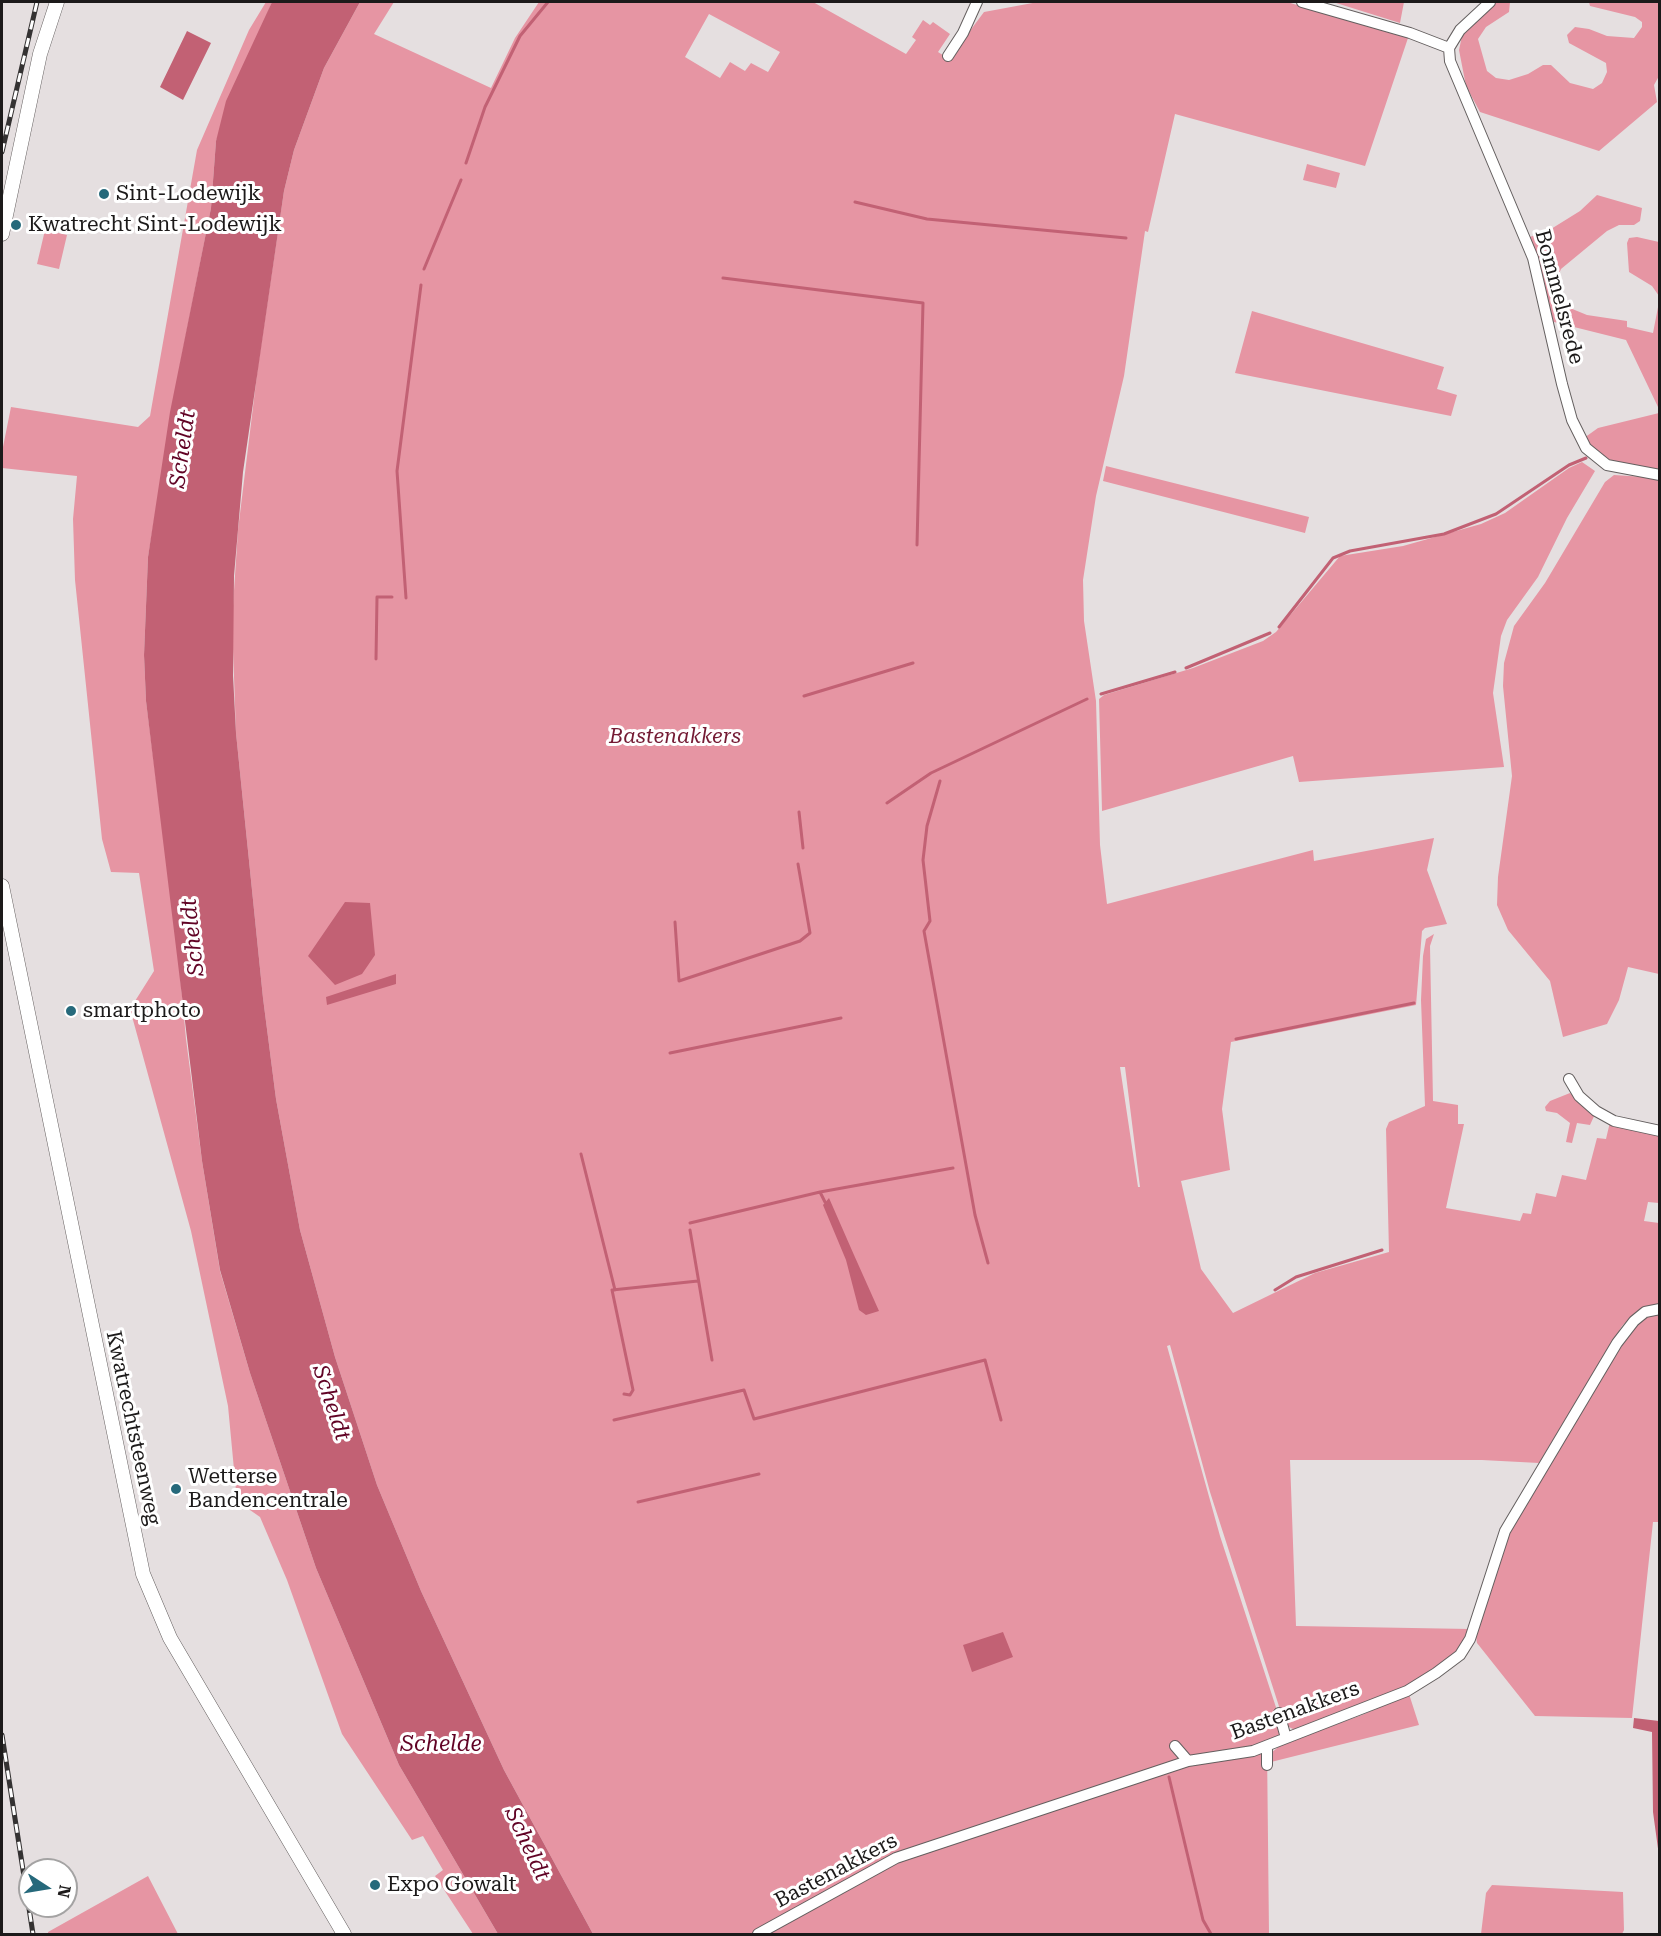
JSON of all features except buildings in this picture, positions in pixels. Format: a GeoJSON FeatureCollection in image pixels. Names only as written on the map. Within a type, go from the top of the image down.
{"type":"FeatureCollection","features":[{"type":"Feature","properties":{"kind":"street"},"geometry":{"type":"LineString","coordinates":[[2,234],[40,54],[57,2]]}},
{"type":"Feature","properties":{"kind":"street"},"geometry":{"type":"LineString","coordinates":[[948,56],[956,45],[977,2]]}},
{"type":"Feature","properties":{"kind":"street"},"geometry":{"type":"LineString","coordinates":[[1302,2],[1410,33],[1449,48],[1460,30],[1490,2]]}},
{"type":"Feature","properties":{"kind":"street","name":"Bommelsrede"},"geometry":{"type":"LineString","coordinates":[[1449,48],[1450,61],[1533,258],[1556,362],[1573,422],[1586,448],[1600,461],[1615,467],[1659,475]]}},
{"type":"Feature","properties":{"kind":"street","name":"Kwatrechtsteenweg"},"geometry":{"type":"LineString","coordinates":[[2,886],[142,1574],[170,1638],[344,1935]]}},
{"type":"Feature","properties":{"kind":"street"},"geometry":{"type":"LineString","coordinates":[[1569,1079],[1579,1096],[1596,1111],[1614,1121],[1659,1131]]}},
{"type":"Feature","properties":{"kind":"street","name":"Bastenakkers"},"geometry":{"type":"LineString","coordinates":[[758,1935],[896,1858],[1188,1761],[1253,1751],[1267,1746],[1407,1691],[1460,1655],[1470,1639],[1505,1531],[1530,1487],[1617,1343],[1634,1321],[1645,1312],[1659,1309]]}},
{"type":"Feature","properties":{"kind":"street"},"geometry":{"type":"LineString","coordinates":[[1279,1713],[1286,1738]]}},
{"type":"Feature","properties":{"kind":"street"},"geometry":{"type":"LineString","coordinates":[[1175,1746],[1188,1761]]}},
{"type":"Feature","properties":{"kind":"street"},"geometry":{"type":"LineString","coordinates":[[1267,1746],[1267,1765]]}},
{"type":"Feature","properties":{"kind":"green space"},"geometry":{"type":"Polygon","coordinates":[[[266,2],[272,2],[216,141],[211,208],[180,365],[148,557],[144,655],[146,701],[177,942],[186,1039],[202,1161],[220,1271],[250,1373],[316,1568],[399,1765],[498,1934],[473,1934],[435,1876],[443,1870],[423,1836],[412,1840],[342,1734],[287,1580],[260,1517],[237,1501],[228,1406],[191,1231],[130,1009],[154,971],[139,873],[111,872],[102,839],[75,580],[73,519],[77,476],[2,468],[2,452],[11,407],[138,427],[150,416],[197,150],[249,30],[266,2]]]}},
{"type":"Feature","properties":{"kind":"green space","name":"Bastenakkers"},"geometry":{"type":"Polygon","coordinates":[[[360,2],[394,2],[374,34],[491,88],[515,38],[539,2],[813,2],[906,54],[916,40],[912,37],[923,20],[930,25],[933,22],[950,34],[938,52],[949,59],[984,12],[1038,2],[1287,2],[1408,38],[1365,166],[1175,114],[1148,232],[1145,231],[1124,376],[1096,496],[1083,580],[1084,621],[1096,701],[1100,845],[1107,904],[1313,850],[1314,861],[1434,838],[1427,870],[1447,924],[1425,928],[1422,931],[1416,1005],[1231,1042],[1222,1109],[1230,1170],[1181,1181],[1201,1269],[1233,1313],[1315,1273],[1389,1252],[1386,1129],[1389,1122],[1425,1106],[1421,1000],[1423,956],[1426,939],[1434,934],[1430,946],[1433,1101],[1458,1105],[1458,1124],[1464,1124],[1446,1208],[1520,1221],[1523,1213],[1531,1214],[1536,1193],[1556,1197],[1562,1175],[1586,1180],[1597,1138],[1606,1139],[1610,1122],[1659,1135],[1659,1203],[1648,1202],[1644,1221],[1659,1223],[1659,1306],[1637,1311],[1622,1326],[1539,1463],[1482,1460],[1290,1460],[1296,1626],[1470,1629],[1454,1656],[1406,1687],[1295,1730],[1285,1725],[1210,1492],[1170,1345],[1167,1346],[1220,1536],[1286,1738],[1267,1747],[1269,1934],[593,1934],[504,1770],[421,1591],[377,1485],[335,1357],[300,1230],[276,1099],[263,998],[236,733],[232,621],[238,530],[258,366],[284,191],[294,150],[324,68],[360,2]],[[709,14],[685,57],[720,78],[730,62],[745,71],[751,63],[768,72],[780,52],[709,14]],[[1120,1067],[1138,1187],[1140,1187],[1125,1067],[1120,1067]]]}},
{"type":"Feature","properties":{"kind":"green space"},"geometry":{"type":"Polygon","coordinates":[[[1333,2],[1404,2],[1400,23],[1333,2]]]}},
{"type":"Feature","properties":{"kind":"green space"},"geometry":{"type":"Polygon","coordinates":[[[1495,2],[1510,2],[1509,12],[1486,27],[1478,39],[1487,71],[1496,78],[1509,80],[1528,74],[1543,65],[1551,65],[1570,83],[1593,89],[1602,83],[1607,72],[1606,63],[1569,43],[1567,35],[1575,27],[1589,29],[1607,36],[1634,38],[1642,27],[1642,22],[1635,17],[1590,6],[1589,2],[1659,2],[1659,76],[1654,85],[1657,102],[1599,151],[1480,112],[1466,86],[1459,50],[1462,36],[1495,2]]]}},
{"type":"Feature","properties":{"kind":"green space"},"geometry":{"type":"Polygon","coordinates":[[[1307,164],[1340,173],[1336,188],[1303,180],[1307,164]]]}},
{"type":"Feature","properties":{"kind":"green space"},"geometry":{"type":"Polygon","coordinates":[[[1597,195],[1642,208],[1640,221],[1634,225],[1619,225],[1607,231],[1561,269],[1558,276],[1561,296],[1565,306],[1587,315],[1627,321],[1627,327],[1653,333],[1659,302],[1659,413],[1626,340],[1550,321],[1530,237],[1551,229],[1580,211],[1597,195]]]}},
{"type":"Feature","properties":{"kind":"green space"},"geometry":{"type":"Polygon","coordinates":[[[45,230],[67,235],[59,269],[37,264],[45,230]]]}},
{"type":"Feature","properties":{"kind":"green space"},"geometry":{"type":"Polygon","coordinates":[[[1637,237],[1659,242],[1659,296],[1652,286],[1629,272],[1627,243],[1629,238],[1637,237]]]}},
{"type":"Feature","properties":{"kind":"green space"},"geometry":{"type":"Polygon","coordinates":[[[1252,311],[1444,367],[1437,389],[1457,395],[1451,416],[1235,373],[1252,311]]]}},
{"type":"Feature","properties":{"kind":"green space"},"geometry":{"type":"Polygon","coordinates":[[[1659,413],[1659,469],[1639,468],[1601,459],[1584,438],[1598,428],[1659,413]]]}},
{"type":"Feature","properties":{"kind":"green space"},"geometry":{"type":"Polygon","coordinates":[[[1582,462],[1595,471],[1567,518],[1538,577],[1507,620],[1501,636],[1493,693],[1504,767],[1299,782],[1293,756],[1102,811],[1099,699],[1104,695],[1193,668],[1263,641],[1276,632],[1340,556],[1403,546],[1481,524],[1505,513],[1569,468],[1582,462]]]}},
{"type":"Feature","properties":{"kind":"green space"},"geometry":{"type":"Polygon","coordinates":[[[1106,466],[1309,517],[1305,533],[1103,481],[1106,466]]]}},
{"type":"Feature","properties":{"kind":"green space"},"geometry":{"type":"Polygon","coordinates":[[[1614,475],[1659,478],[1659,974],[1628,967],[1619,1000],[1607,1024],[1563,1037],[1550,981],[1508,930],[1497,905],[1498,877],[1512,776],[1503,686],[1504,663],[1514,626],[1545,583],[1605,482],[1614,475]]]}},
{"type":"Feature","properties":{"kind":"green space"},"geometry":{"type":"Polygon","coordinates":[[[1570,1093],[1595,1114],[1590,1125],[1577,1123],[1572,1143],[1566,1142],[1570,1123],[1557,1113],[1546,1111],[1545,1107],[1550,1101],[1570,1093]]]}},
{"type":"Feature","properties":{"kind":"green space"},"geometry":{"type":"Polygon","coordinates":[[[1659,1313],[1659,1522],[1653,1522],[1632,1718],[1535,1716],[1477,1643],[1476,1637],[1504,1542],[1623,1340],[1634,1326],[1648,1315],[1659,1313]]]}},
{"type":"Feature","properties":{"kind":"green space"},"geometry":{"type":"Polygon","coordinates":[[[1409,1694],[1419,1725],[1271,1762],[1271,1753],[1282,1744],[1362,1715],[1409,1694]]]}},
{"type":"Feature","properties":{"kind":"green space"},"geometry":{"type":"Polygon","coordinates":[[[148,1876],[178,1934],[48,1934],[73,1918],[78,1918],[78,1915],[148,1876]]]}},
{"type":"Feature","properties":{"kind":"green space"},"geometry":{"type":"Polygon","coordinates":[[[1492,1885],[1623,1892],[1624,1930],[1622,1934],[1481,1934],[1486,1893],[1492,1885]]]}},
{"type":"Feature","properties":{"kind":"water","name":"Schelde"},"geometry":{"type":"Polygon","coordinates":[[[272,2],[360,2],[324,68],[294,150],[284,191],[243,472],[234,576],[233,675],[236,733],[263,998],[276,1099],[300,1230],[335,1357],[377,1485],[421,1591],[504,1770],[593,1934],[498,1934],[399,1765],[316,1568],[250,1373],[220,1270],[202,1161],[146,701],[144,655],[148,557],[170,412],[211,208],[216,141],[226,101],[272,2]]]}},
{"type":"Feature","properties":{"kind":"water"},"geometry":{"type":"Polygon","coordinates":[[[187,31],[211,43],[183,100],[160,87],[187,31]]]}},
{"type":"Feature","properties":{"kind":"water"},"geometry":{"type":"Polygon","coordinates":[[[345,902],[370,903],[375,955],[362,974],[335,985],[308,956],[345,902]]]}},
{"type":"Feature","properties":{"kind":"water"},"geometry":{"type":"Polygon","coordinates":[[[396,974],[396,984],[327,1005],[326,997],[396,974]]]}},
{"type":"Feature","properties":{"kind":"water"},"geometry":{"type":"Polygon","coordinates":[[[829,1198],[879,1311],[866,1315],[859,1310],[846,1260],[823,1205],[829,1198]]]}},
{"type":"Feature","properties":{"kind":"water"},"geometry":{"type":"Polygon","coordinates":[[[1003,1632],[1013,1657],[972,1672],[963,1645],[1003,1632]]]}},
{"type":"Feature","properties":{"kind":"water"},"geometry":{"type":"Polygon","coordinates":[[[1634,1718],[1659,1721],[1659,1856],[1653,1812],[1652,1732],[1633,1728],[1634,1718]]]}},
{"type":"Feature","properties":{"kind":"waterway"},"geometry":{"type":"LineString","coordinates":[[466,163],[485,107],[520,36],[548,2]]}},
{"type":"Feature","properties":{"kind":"waterway"},"geometry":{"type":"LineString","coordinates":[[424,269],[461,180]]}},
{"type":"Feature","properties":{"kind":"waterway"},"geometry":{"type":"LineString","coordinates":[[855,202],[927,219],[1126,238]]}},
{"type":"Feature","properties":{"kind":"waterway"},"geometry":{"type":"LineString","coordinates":[[723,278],[923,303],[917,545]]}},
{"type":"Feature","properties":{"kind":"waterway"},"geometry":{"type":"LineString","coordinates":[[406,598],[397,471],[421,285]]}},
{"type":"Feature","properties":{"kind":"waterway"},"geometry":{"type":"LineString","coordinates":[[1279,627],[1333,558],[1350,551],[1444,534],[1496,514],[1569,465],[1586,458]]}},
{"type":"Feature","properties":{"kind":"waterway"},"geometry":{"type":"LineString","coordinates":[[376,659],[377,597],[392,597]]}},
{"type":"Feature","properties":{"kind":"waterway"},"geometry":{"type":"LineString","coordinates":[[1186,668],[1270,633]]}},
{"type":"Feature","properties":{"kind":"waterway"},"geometry":{"type":"LineString","coordinates":[[804,696],[913,663]]}},
{"type":"Feature","properties":{"kind":"waterway"},"geometry":{"type":"LineString","coordinates":[[1101,694],[1175,672]]}},
{"type":"Feature","properties":{"kind":"waterway"},"geometry":{"type":"LineString","coordinates":[[887,803],[931,773],[1087,699]]}},
{"type":"Feature","properties":{"kind":"waterway"},"geometry":{"type":"LineString","coordinates":[[940,781],[927,826],[923,860],[930,921],[924,931],[975,1215],[988,1263]]}},
{"type":"Feature","properties":{"kind":"waterway"},"geometry":{"type":"LineString","coordinates":[[799,812],[803,848]]}},
{"type":"Feature","properties":{"kind":"waterway"},"geometry":{"type":"LineString","coordinates":[[675,922],[679,981],[800,941],[810,933],[798,864]]}},
{"type":"Feature","properties":{"kind":"waterway"},"geometry":{"type":"LineString","coordinates":[[1236,1039],[1414,1003]]}},
{"type":"Feature","properties":{"kind":"waterway"},"geometry":{"type":"LineString","coordinates":[[670,1053],[841,1018]]}},
{"type":"Feature","properties":{"kind":"waterway"},"geometry":{"type":"LineString","coordinates":[[581,1154],[615,1290]]}},
{"type":"Feature","properties":{"kind":"waterway"},"geometry":{"type":"LineString","coordinates":[[690,1223],[820,1192],[953,1168]]}},
{"type":"Feature","properties":{"kind":"waterway"},"geometry":{"type":"LineString","coordinates":[[820,1192],[825,1202]]}},
{"type":"Feature","properties":{"kind":"waterway"},"geometry":{"type":"LineString","coordinates":[[690,1230],[712,1360]]}},
{"type":"Feature","properties":{"kind":"waterway"},"geometry":{"type":"LineString","coordinates":[[1275,1290],[1296,1277],[1382,1250]]}},
{"type":"Feature","properties":{"kind":"waterway"},"geometry":{"type":"LineString","coordinates":[[624,1394],[630,1395],[633,1390],[612,1290],[698,1281]]}},
{"type":"Feature","properties":{"kind":"waterway"},"geometry":{"type":"LineString","coordinates":[[614,1420],[744,1390],[754,1419],[985,1360],[1001,1420]]}},
{"type":"Feature","properties":{"kind":"waterway"},"geometry":{"type":"LineString","coordinates":[[638,1502],[759,1474]]}},
{"type":"Feature","properties":{"kind":"waterway"},"geometry":{"type":"LineString","coordinates":[[1169,1777],[1203,1920],[1211,1934]]}},
{"type":"Feature","properties":{"kind":"railway"},"geometry":{"type":"LineString","coordinates":[[2,152],[37,2]]}},
{"type":"Feature","properties":{"kind":"railway"},"geometry":{"type":"LineString","coordinates":[[2,1735],[33,1934]]}},
{"type":"Feature","properties":{"kind":"place","name":"Sint-Lodewijk"},"geometry":{"type":"Point","coordinates":[104,194]}},
{"type":"Feature","properties":{"kind":"place","name":"Kwatrecht Sint-Lodewijk"},"geometry":{"type":"Point","coordinates":[16,225]}},
{"type":"Feature","properties":{"kind":"place","name":"smartphoto"},"geometry":{"type":"Point","coordinates":[71,1011]}},
{"type":"Feature","properties":{"kind":"place","name":"Wetterse Bandencentrale"},"geometry":{"type":"Point","coordinates":[176,1489]}},
{"type":"Feature","properties":{"kind":"place","name":"Expo Gowalt"},"geometry":{"type":"Point","coordinates":[375,1885]}},
{"type":"Feature","properties":{"kind":"water label","name":"Scheldt"},"geometry":{"type":"Point","coordinates":[183,449]}},
{"type":"Feature","properties":{"kind":"water label","name":"Scheldt"},"geometry":{"type":"Point","coordinates":[193,937]}},
{"type":"Feature","properties":{"kind":"water label","name":"Scheldt"},"geometry":{"type":"Point","coordinates":[331,1403]}},
{"type":"Feature","properties":{"kind":"water label","name":"Scheldt"},"geometry":{"type":"Point","coordinates":[527,1844]}}]}
